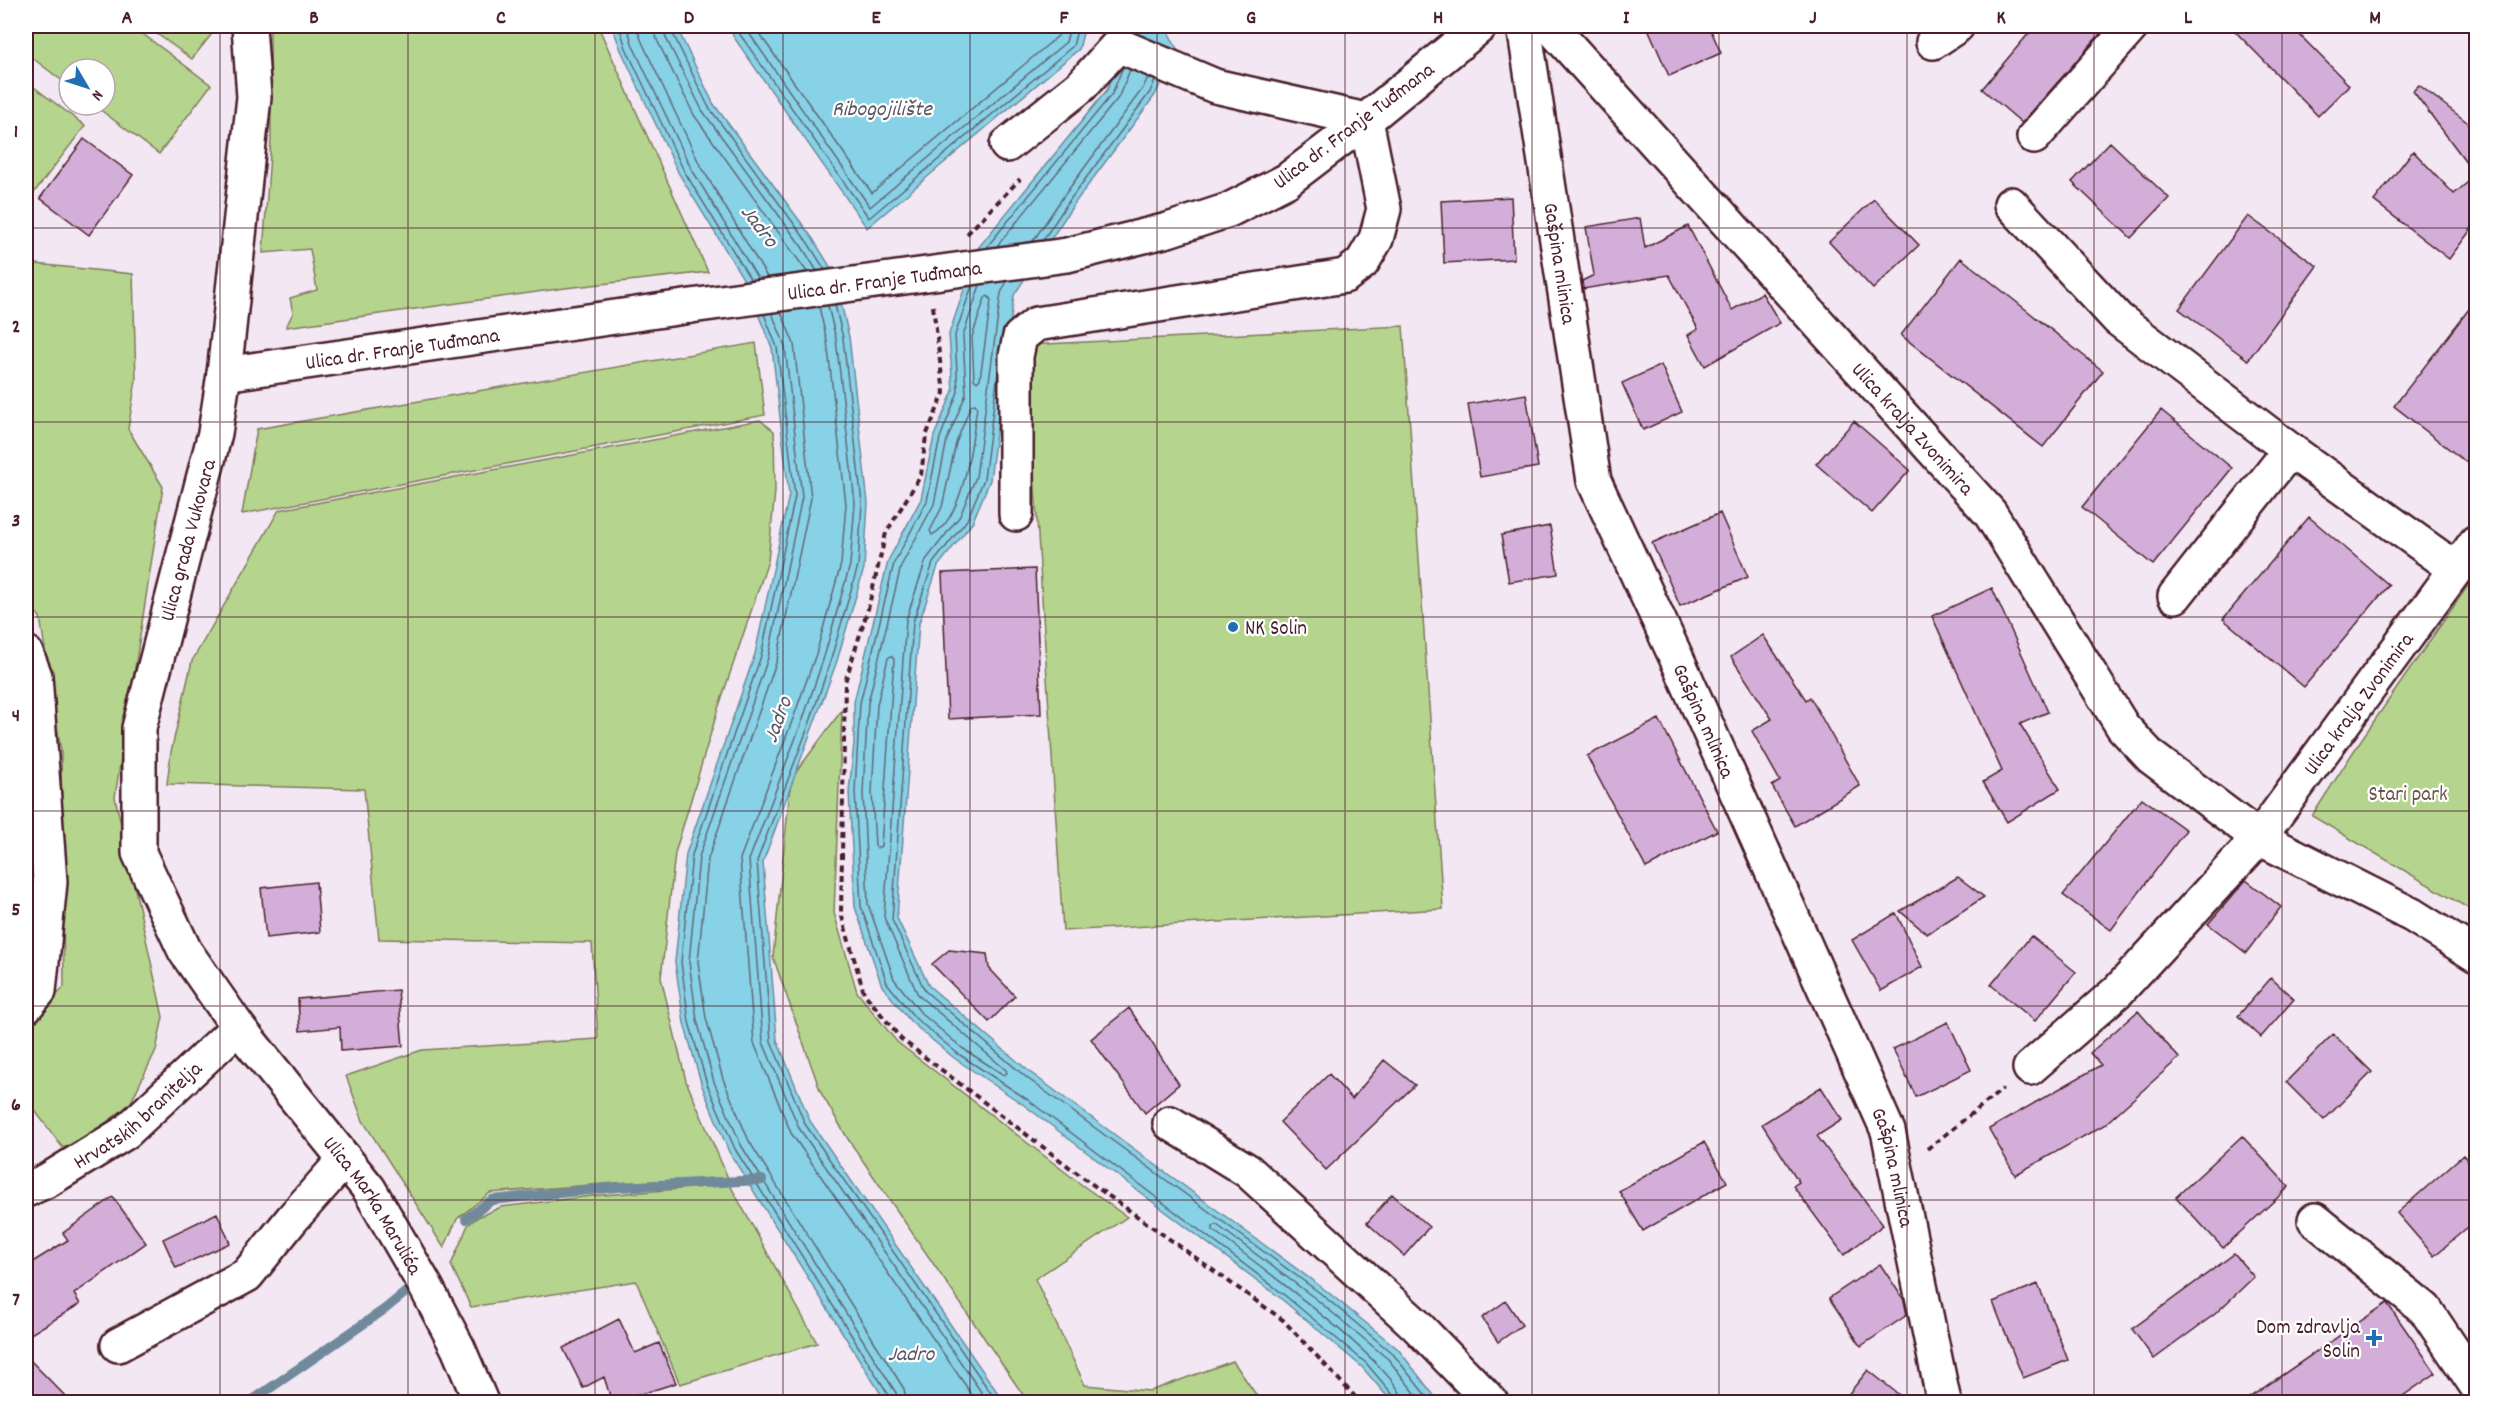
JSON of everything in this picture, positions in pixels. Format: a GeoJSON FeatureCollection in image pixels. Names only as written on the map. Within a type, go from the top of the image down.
{"type":"FeatureCollection","features":[{"type":"Feature","properties":{"kind":"street","name":"Ulica grada Vukovara"},"geometry":{"type":"LineString","coordinates":[[238,1027],[185,951],[139,854],[139,728],[215,433],[224,374],[254,97],[249,26]]}},
{"type":"Feature","properties":{"kind":"street","name":"Ulica dr. Franje Tuđmana"},"geometry":{"type":"LineString","coordinates":[[224,374],[691,306],[1067,255],[1168,230],[1229,210],[1286,181],[1366,120],[1480,26]]}},
{"type":"Feature","properties":{"kind":"street","name":"Gašpina mlinica"},"geometry":{"type":"LineString","coordinates":[[1524,26],[1594,482],[1682,670],[1888,1131],[1944,1402]]}},
{"type":"Feature","properties":{"kind":"street","name":"Ulica kralja Zvonimira"},"geometry":{"type":"LineString","coordinates":[[1550,26],[1990,513],[2123,727],[2151,757],[2259,838],[2412,915],[2476,955]]}},
{"type":"Feature","properties":{"kind":"street"},"geometry":{"type":"LineString","coordinates":[[2034,137],[2132,26]]}},
{"type":"Feature","properties":{"kind":"street"},"geometry":{"type":"LineString","coordinates":[[1007,145],[1081,86],[1118,45],[1215,86],[1366,120],[1384,209],[1376,239],[1362,263],[1345,276],[1036,324],[1020,337],[1016,356],[1016,514]]}},
{"type":"Feature","properties":{"kind":"street"},"geometry":{"type":"LineString","coordinates":[[2012,204],[2118,319],[2290,450],[2456,569]]}},
{"type":"Feature","properties":{"kind":"street"},"geometry":{"type":"LineString","coordinates":[[2175,596],[2290,450]]}},
{"type":"Feature","properties":{"kind":"street","name":"Ulica kralja Zvonimira"},"geometry":{"type":"LineString","coordinates":[[2259,838],[2476,542]]}},
{"type":"Feature","properties":{"kind":"street"},"geometry":{"type":"LineString","coordinates":[[26,653],[35,676],[50,882],[39,991],[26,1006]]}},
{"type":"Feature","properties":{"kind":"street"},"geometry":{"type":"LineString","coordinates":[[2030,1068],[2118,991],[2259,838]]}},
{"type":"Feature","properties":{"kind":"street","name":"Ulica Marka Marulića"},"geometry":{"type":"LineString","coordinates":[[238,1027],[369,1189],[426,1287],[458,1348],[481,1402]]}},
{"type":"Feature","properties":{"kind":"street","name":"Hrvatskih branitelja"},"geometry":{"type":"LineString","coordinates":[[26,1190],[48,1180],[126,1132],[238,1027]]}},
{"type":"Feature","properties":{"kind":"street"},"geometry":{"type":"LineString","coordinates":[[1170,1123],[1248,1171],[1415,1324],[1491,1402]]}},
{"type":"Feature","properties":{"kind":"street"},"geometry":{"type":"LineString","coordinates":[[118,1345],[247,1275],[345,1159]]}},
{"type":"Feature","properties":{"kind":"street"},"geometry":{"type":"LineString","coordinates":[[2315,1220],[2425,1309],[2476,1385]]}},
{"type":"Feature","properties":{"kind":"path"},"geometry":{"type":"LineString","coordinates":[[959,242],[1022,177]]}},
{"type":"Feature","properties":{"kind":"path"},"geometry":{"type":"LineString","coordinates":[[933,304],[944,393],[926,436],[921,475],[886,533],[868,609],[845,682],[841,913],[864,993],[901,1039],[1085,1179],[1283,1320],[1360,1402]]}},
{"type":"Feature","properties":{"kind":"path"},"geometry":{"type":"LineString","coordinates":[[1897,1173],[2030,1068]]}},
{"type":"Feature","properties":{"kind":"green space"},"geometry":{"type":"Polygon","coordinates":[[[29,26],[132,26],[211,85],[159,154],[110,117],[117,117],[117,57],[57,57],[57,77],[26,53],[26,31],[29,26]]]}},
{"type":"Feature","properties":{"kind":"green space"},"geometry":{"type":"Polygon","coordinates":[[[146,26],[218,26],[192,59],[146,26]]]}},
{"type":"Feature","properties":{"kind":"green space"},"geometry":{"type":"Polygon","coordinates":[[[270,26],[598,26],[708,272],[565,288],[286,327],[293,313],[290,298],[317,290],[310,249],[263,253],[271,140],[270,26]]]}},
{"type":"Feature","properties":{"kind":"green space"},"geometry":{"type":"Polygon","coordinates":[[[26,81],[57,105],[57,117],[73,117],[85,126],[33,194],[26,189],[26,81]]]}},
{"type":"Feature","properties":{"kind":"green space"},"geometry":{"type":"Polygon","coordinates":[[[26,263],[133,274],[136,380],[128,429],[163,487],[115,797],[163,1017],[156,1050],[130,1104],[90,1135],[63,1148],[30,1104],[26,1107],[26,1028],[64,987],[61,751],[40,617],[26,602],[26,263]]]}},
{"type":"Feature","properties":{"kind":"green space","name":"NK Solin"},"geometry":{"type":"Polygon","coordinates":[[[1403,326],[1443,909],[1063,931],[1026,345],[1403,326]]]}},
{"type":"Feature","properties":{"kind":"green space"},"geometry":{"type":"Polygon","coordinates":[[[756,343],[765,415],[242,514],[257,429],[756,343]]]}},
{"type":"Feature","properties":{"kind":"green space"},"geometry":{"type":"Polygon","coordinates":[[[760,420],[774,431],[775,491],[768,561],[718,709],[675,853],[661,978],[686,1081],[728,1178],[616,1183],[490,1193],[457,1219],[444,1248],[363,1121],[346,1076],[422,1050],[598,1039],[592,943],[379,939],[364,789],[167,784],[171,752],[192,661],[279,510],[760,420]]]}},
{"type":"Feature","properties":{"kind":"green space","name":"Stari park"},"geometry":{"type":"Polygon","coordinates":[[[2476,574],[2476,913],[2312,816],[2361,740],[2476,574]]]}},
{"type":"Feature","properties":{"kind":"green space"},"geometry":{"type":"Polygon","coordinates":[[[842,710],[834,913],[857,992],[897,1042],[1127,1217],[1035,1279],[1085,1385],[1150,1391],[1233,1361],[1261,1402],[1028,1402],[848,1139],[821,1093],[773,957],[791,779],[842,710]]]}},
{"type":"Feature","properties":{"kind":"green space"},"geometry":{"type":"Polygon","coordinates":[[[730,1185],[817,1343],[680,1384],[636,1281],[471,1307],[451,1265],[468,1225],[478,1217],[501,1207],[591,1196],[730,1185]]]}},
{"type":"Feature","properties":{"kind":"water","name":"Jadro"},"geometry":{"type":"Polygon","coordinates":[[[612,26],[676,26],[713,103],[813,239],[834,273],[849,337],[868,503],[864,568],[837,661],[763,862],[777,1040],[810,1121],[1004,1402],[886,1402],[729,1152],[702,1086],[684,1023],[675,962],[686,854],[755,654],[789,495],[772,348],[744,280],[679,174],[612,26]]]}},
{"type":"Feature","properties":{"kind":"water","name":"Ribogojilište"},"geometry":{"type":"Polygon","coordinates":[[[730,26],[1083,26],[1084,29],[1079,49],[867,228],[733,36],[730,26]]]}},
{"type":"Feature","properties":{"kind":"water"},"geometry":{"type":"Polygon","coordinates":[[[1118,26],[1165,26],[1177,49],[1155,95],[1074,204],[1014,295],[990,480],[972,523],[938,566],[919,623],[897,918],[929,986],[1031,1073],[1324,1289],[1398,1349],[1439,1402],[1392,1402],[1362,1367],[1279,1297],[1024,1105],[954,1058],[911,1022],[882,986],[855,907],[849,791],[854,743],[854,702],[888,561],[921,499],[934,436],[953,391],[949,334],[978,248],[1107,90],[1120,58],[1118,26]]]}},
{"type":"Feature","properties":{"kind":"building"},"geometry":{"type":"Polygon","coordinates":[[[1647,26],[1709,26],[1721,53],[1669,76],[1647,26]]]}},
{"type":"Feature","properties":{"kind":"building"},"geometry":{"type":"Polygon","coordinates":[[[2035,26],[2107,26],[2022,123],[1982,89],[2035,26]]]}},
{"type":"Feature","properties":{"kind":"building"},"geometry":{"type":"Polygon","coordinates":[[[2230,26],[2291,26],[2349,85],[2318,116],[2230,26]]]}},
{"type":"Feature","properties":{"kind":"building"},"geometry":{"type":"Polygon","coordinates":[[[2419,85],[2476,129],[2476,175],[2413,91],[2419,85]]]}},
{"type":"Feature","properties":{"kind":"building"},"geometry":{"type":"Polygon","coordinates":[[[84,139],[133,175],[89,235],[40,198],[84,139]]]}},
{"type":"Feature","properties":{"kind":"building"},"geometry":{"type":"Polygon","coordinates":[[[2110,142],[2169,198],[2131,238],[2072,182],[2110,142]]]}},
{"type":"Feature","properties":{"kind":"building"},"geometry":{"type":"Polygon","coordinates":[[[2413,151],[2454,194],[2476,175],[2476,223],[2449,259],[2374,201],[2413,151]]]}},
{"type":"Feature","properties":{"kind":"building"},"geometry":{"type":"Polygon","coordinates":[[[1511,197],[1514,259],[1444,263],[1441,201],[1511,197]]]}},
{"type":"Feature","properties":{"kind":"building"},"geometry":{"type":"Polygon","coordinates":[[[1874,199],[1919,245],[1873,289],[1829,242],[1874,199]]]}},
{"type":"Feature","properties":{"kind":"building"},"geometry":{"type":"Polygon","coordinates":[[[2248,216],[2317,266],[2248,360],[2179,309],[2248,216]]]}},
{"type":"Feature","properties":{"kind":"building"},"geometry":{"type":"Polygon","coordinates":[[[1640,218],[1645,248],[1688,226],[1732,310],[1762,293],[1780,323],[1705,366],[1688,335],[1698,329],[1669,275],[1583,289],[1582,281],[1594,275],[1586,227],[1640,218]]]}},
{"type":"Feature","properties":{"kind":"building"},"geometry":{"type":"Polygon","coordinates":[[[1961,258],[2103,371],[2043,447],[1901,335],[1961,258]]]}},
{"type":"Feature","properties":{"kind":"building"},"geometry":{"type":"Polygon","coordinates":[[[2476,300],[2476,470],[2394,406],[2476,300]]]}},
{"type":"Feature","properties":{"kind":"building"},"geometry":{"type":"Polygon","coordinates":[[[1661,365],[1682,412],[1643,430],[1622,383],[1661,365]]]}},
{"type":"Feature","properties":{"kind":"building"},"geometry":{"type":"Polygon","coordinates":[[[1526,394],[1538,467],[1480,477],[1468,404],[1526,394]]]}},
{"type":"Feature","properties":{"kind":"building"},"geometry":{"type":"Polygon","coordinates":[[[2161,410],[2232,468],[2153,565],[2082,507],[2161,410]]]}},
{"type":"Feature","properties":{"kind":"building"},"geometry":{"type":"Polygon","coordinates":[[[1854,421],[1910,470],[1872,513],[1816,464],[1854,421]]]}},
{"type":"Feature","properties":{"kind":"building"},"geometry":{"type":"Polygon","coordinates":[[[1720,513],[1748,577],[1680,606],[1652,543],[1720,513]]]}},
{"type":"Feature","properties":{"kind":"building"},"geometry":{"type":"Polygon","coordinates":[[[2309,517],[2389,585],[2304,687],[2223,619],[2309,517]]]}},
{"type":"Feature","properties":{"kind":"building"},"geometry":{"type":"Polygon","coordinates":[[[1550,526],[1558,574],[1509,582],[1501,535],[1550,526]]]}},
{"type":"Feature","properties":{"kind":"building"},"geometry":{"type":"Polygon","coordinates":[[[1035,569],[1041,714],[948,719],[942,573],[1035,569]]]}},
{"type":"Feature","properties":{"kind":"building"},"geometry":{"type":"Polygon","coordinates":[[[1992,588],[2048,712],[2020,724],[2060,789],[2007,822],[1983,782],[2002,771],[1932,616],[1992,588]]]}},
{"type":"Feature","properties":{"kind":"building"},"geometry":{"type":"Polygon","coordinates":[[[1763,635],[1806,700],[1810,697],[1860,786],[1795,826],[1772,786],[1780,781],[1752,731],[1772,719],[1731,657],[1763,635]]]}},
{"type":"Feature","properties":{"kind":"building"},"geometry":{"type":"Polygon","coordinates":[[[1659,719],[1717,831],[1646,868],[1587,756],[1659,719]]]}},
{"type":"Feature","properties":{"kind":"building"},"geometry":{"type":"Polygon","coordinates":[[[2142,798],[2186,830],[2111,930],[2063,895],[2142,798]]]}},
{"type":"Feature","properties":{"kind":"building"},"geometry":{"type":"Polygon","coordinates":[[[1958,877],[1984,897],[1927,934],[1900,911],[1958,877]]]}},
{"type":"Feature","properties":{"kind":"building"},"geometry":{"type":"Polygon","coordinates":[[[2246,880],[2281,907],[2246,953],[2208,924],[2246,880]]]}},
{"type":"Feature","properties":{"kind":"building"},"geometry":{"type":"Polygon","coordinates":[[[316,882],[320,932],[266,938],[261,888],[316,882]]]}},
{"type":"Feature","properties":{"kind":"building"},"geometry":{"type":"Polygon","coordinates":[[[1896,913],[1922,967],[1881,991],[1852,940],[1896,913]]]}},
{"type":"Feature","properties":{"kind":"building"},"geometry":{"type":"Polygon","coordinates":[[[2031,936],[2076,972],[2035,1021],[1991,985],[2031,936]]]}},
{"type":"Feature","properties":{"kind":"building"},"geometry":{"type":"Polygon","coordinates":[[[949,950],[987,954],[989,968],[1015,996],[989,1022],[932,964],[949,950]]]}},
{"type":"Feature","properties":{"kind":"building"},"geometry":{"type":"Polygon","coordinates":[[[2271,978],[2294,999],[2261,1037],[2238,1016],[2271,978]]]}},
{"type":"Feature","properties":{"kind":"building"},"geometry":{"type":"Polygon","coordinates":[[[398,990],[403,1046],[341,1051],[340,1027],[300,1031],[298,999],[398,990]]]}},
{"type":"Feature","properties":{"kind":"building"},"geometry":{"type":"Polygon","coordinates":[[[1129,1008],[1179,1084],[1145,1113],[1091,1039],[1129,1008]]]}},
{"type":"Feature","properties":{"kind":"building"},"geometry":{"type":"Polygon","coordinates":[[[2138,1011],[2179,1058],[2104,1125],[2015,1175],[1989,1129],[2101,1065],[2090,1053],[2138,1011]]]}},
{"type":"Feature","properties":{"kind":"building"},"geometry":{"type":"Polygon","coordinates":[[[1948,1022],[1971,1070],[1916,1097],[1893,1049],[1948,1022]]]}},
{"type":"Feature","properties":{"kind":"building"},"geometry":{"type":"Polygon","coordinates":[[[2333,1034],[2372,1072],[2324,1120],[2286,1082],[2333,1034]]]}},
{"type":"Feature","properties":{"kind":"building"},"geometry":{"type":"Polygon","coordinates":[[[1384,1060],[1415,1085],[1326,1170],[1280,1122],[1329,1074],[1352,1099],[1384,1060]]]}},
{"type":"Feature","properties":{"kind":"building"},"geometry":{"type":"Polygon","coordinates":[[[1821,1087],[1842,1120],[1817,1136],[1883,1225],[1844,1255],[1793,1186],[1799,1182],[1762,1124],[1821,1087]]]}},
{"type":"Feature","properties":{"kind":"building"},"geometry":{"type":"Polygon","coordinates":[[[2242,1136],[2289,1187],[2223,1248],[2176,1197],[2242,1136]]]}},
{"type":"Feature","properties":{"kind":"building"},"geometry":{"type":"Polygon","coordinates":[[[1704,1142],[1727,1182],[1643,1231],[1619,1191],[1704,1142]]]}},
{"type":"Feature","properties":{"kind":"building"},"geometry":{"type":"Polygon","coordinates":[[[2463,1155],[2476,1170],[2476,1220],[2434,1256],[2397,1213],[2463,1155]]]}},
{"type":"Feature","properties":{"kind":"building"},"geometry":{"type":"Polygon","coordinates":[[[1392,1194],[1429,1227],[1404,1256],[1367,1223],[1392,1194]]]}},
{"type":"Feature","properties":{"kind":"building"},"geometry":{"type":"Polygon","coordinates":[[[113,1197],[146,1243],[74,1294],[80,1304],[26,1337],[26,1266],[68,1240],[63,1233],[113,1197]]]}},
{"type":"Feature","properties":{"kind":"building"},"geometry":{"type":"Polygon","coordinates":[[[217,1213],[230,1243],[176,1268],[163,1239],[217,1213]]]}},
{"type":"Feature","properties":{"kind":"building"},"geometry":{"type":"Polygon","coordinates":[[[2234,1254],[2254,1277],[2215,1314],[2154,1359],[2132,1329],[2234,1254]]]}},
{"type":"Feature","properties":{"kind":"building"},"geometry":{"type":"Polygon","coordinates":[[[1880,1264],[1904,1300],[1907,1315],[1861,1346],[1829,1298],[1880,1264]]]}},
{"type":"Feature","properties":{"kind":"building"},"geometry":{"type":"Polygon","coordinates":[[[2038,1284],[2068,1360],[2023,1378],[1993,1302],[2038,1284]]]}},
{"type":"Feature","properties":{"kind":"building"},"geometry":{"type":"Polygon","coordinates":[[[1506,1301],[1522,1325],[1498,1342],[1482,1318],[1506,1301]]]}},
{"type":"Feature","properties":{"kind":"building","name":"Dom zdravlja Solin"},"geometry":{"type":"Polygon","coordinates":[[[2387,1303],[2436,1373],[2394,1402],[2243,1402],[2387,1303]]]}},
{"type":"Feature","properties":{"kind":"building"},"geometry":{"type":"Polygon","coordinates":[[[619,1319],[635,1353],[659,1343],[676,1383],[616,1402],[612,1402],[604,1377],[583,1388],[563,1348],[619,1319]]]}},
{"type":"Feature","properties":{"kind":"building"},"geometry":{"type":"Polygon","coordinates":[[[26,1356],[71,1402],[26,1402],[26,1356]]]}},
{"type":"Feature","properties":{"kind":"building"},"geometry":{"type":"Polygon","coordinates":[[[1868,1370],[1908,1402],[1842,1402],[1868,1370]]]}},
{"type":"Feature","properties":{"kind":"waterway"},"geometry":{"type":"LineString","coordinates":[[466,1219],[492,1200],[618,1187],[762,1180]]}},
{"type":"Feature","properties":{"kind":"waterway"},"geometry":{"type":"LineString","coordinates":[[250,1402],[385,1309],[407,1291]]}},
{"type":"Feature","properties":{"kind":"place","name":"NK Solin"},"geometry":{"type":"Point","coordinates":[1233,627]}},
{"type":"Feature","properties":{"kind":"place","name":"Dom zdravlja Solin"},"geometry":{"type":"Point","coordinates":[2374,1338]}}]}
